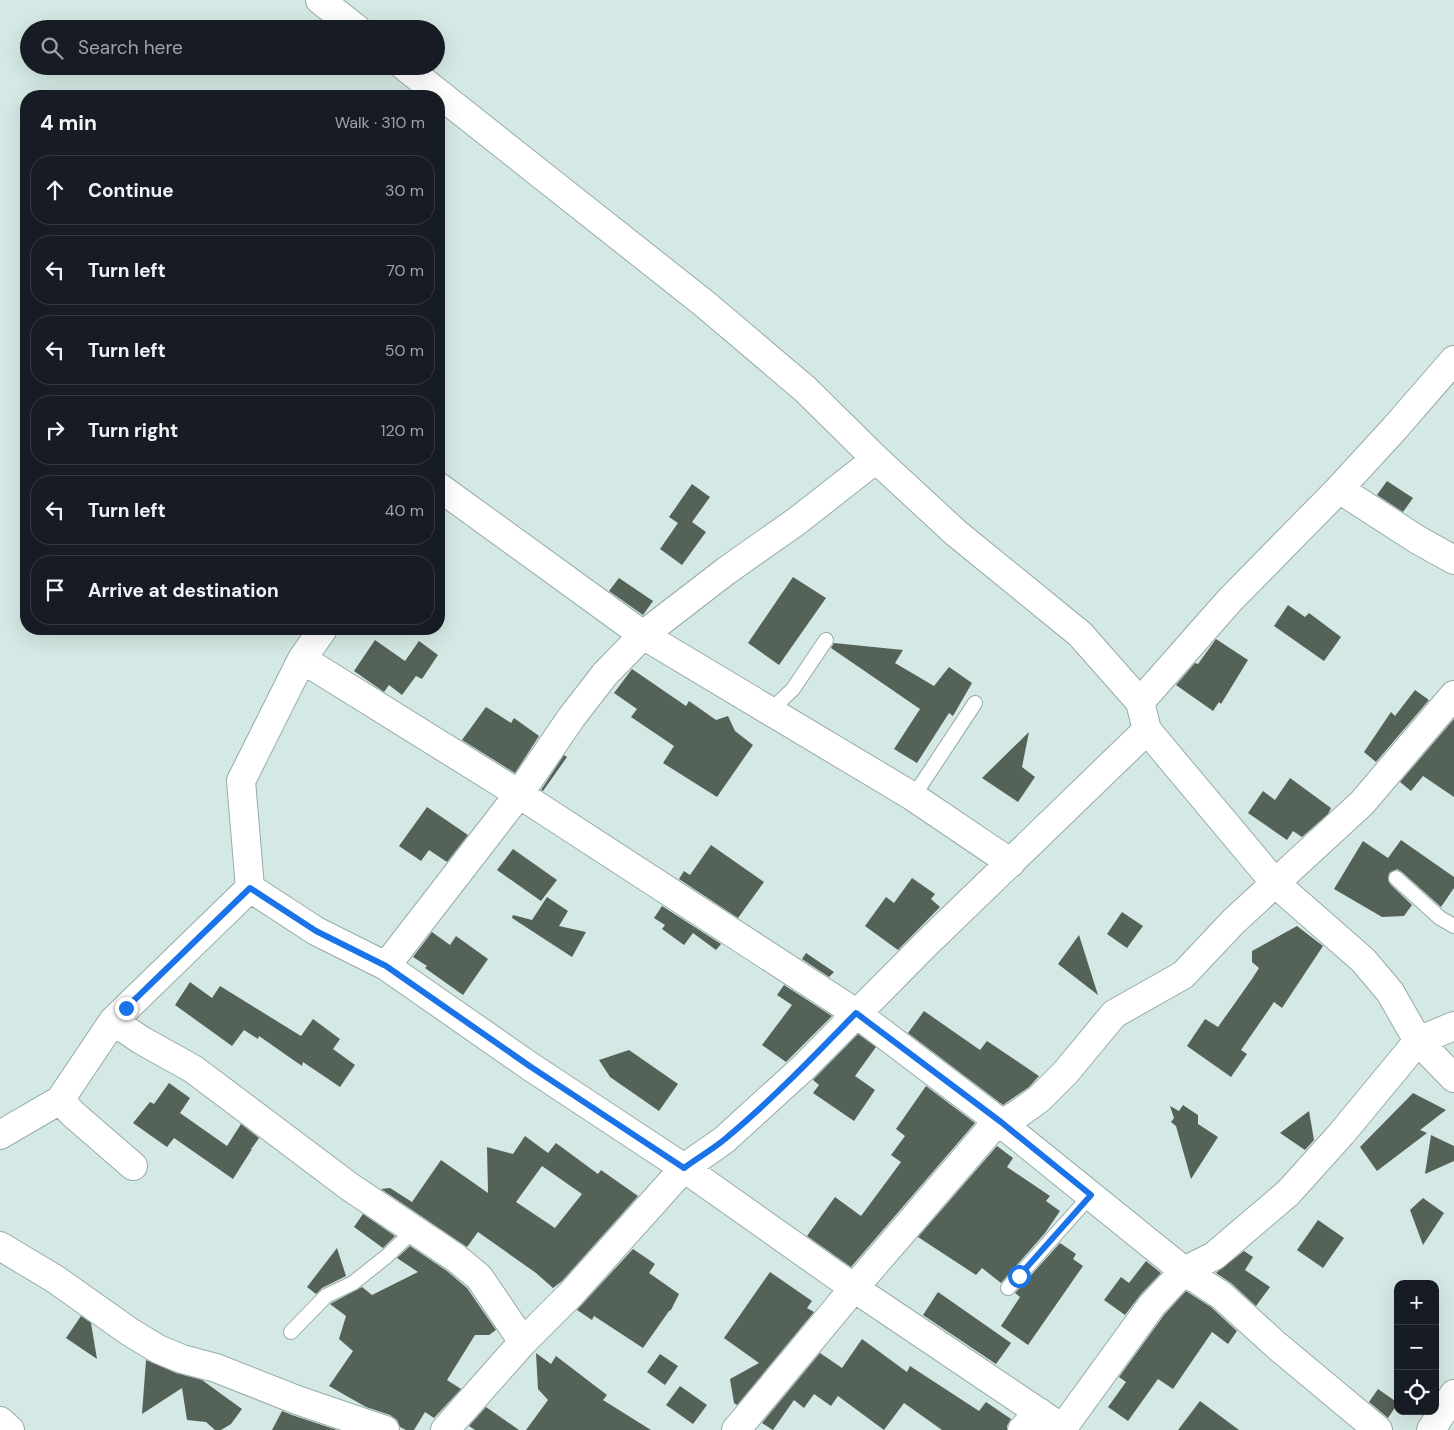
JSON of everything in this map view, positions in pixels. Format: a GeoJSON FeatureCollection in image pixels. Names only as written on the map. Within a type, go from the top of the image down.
{"type":"FeatureCollection","features":[{"type":"Feature","properties":{"kind":"street"},"geometry":{"type":"LineString","coordinates":[[320,0],[346,20]]}},
{"type":"Feature","properties":{"kind":"street"},"geometry":{"type":"LineString","coordinates":[[415,75],[434,90]]}},
{"type":"Feature","properties":{"kind":"street"},"geometry":{"type":"LineString","coordinates":[[445,98],[706,305],[805,389],[876,459],[956,533],[1080,634],[1140,702],[1147,730],[1275,883],[1363,960],[1390,992],[1418,1041],[1454,1078]]}},
{"type":"Feature","properties":{"kind":"street"},"geometry":{"type":"LineString","coordinates":[[1140,702],[1230,600],[1396,428],[1454,360]]}},
{"type":"Feature","properties":{"kind":"street"},"geometry":{"type":"LineString","coordinates":[[386,966],[520,794],[571,718],[605,674],[643,634],[726,571],[797,521],[876,459]]}},
{"type":"Feature","properties":{"kind":"street"},"geometry":{"type":"LineString","coordinates":[[1339,489],[1418,540],[1454,560]]}},
{"type":"Feature","properties":{"kind":"street"},"geometry":{"type":"LineString","coordinates":[[445,491],[643,634],[912,796],[1011,863]]}},
{"type":"Feature","properties":{"kind":"street"},"geometry":{"type":"LineString","coordinates":[[250,888],[242,781],[302,659],[319,635]]}},
{"type":"Feature","properties":{"kind":"street"},"geometry":{"type":"LineString","coordinates":[[302,659],[520,794],[856,1013],[1001,1122],[1184,1271],[1221,1295],[1276,1345],[1378,1430]]}},
{"type":"Feature","properties":{"kind":"street"},"geometry":{"type":"LineString","coordinates":[[736,1430],[854,1288],[989,1131],[1039,1099],[1066,1072],[1114,1014],[1183,975],[1234,921],[1362,804],[1454,695]]}},
{"type":"Feature","properties":{"kind":"street"},"geometry":{"type":"LineString","coordinates":[[446,1430],[523,1342],[570,1294],[684,1168],[724,1140],[803,1068],[926,943],[1147,730]]}},
{"type":"Feature","properties":{"kind":"street"},"geometry":{"type":"LineString","coordinates":[[250,888],[316,931],[386,966],[531,1067],[684,1168],[854,1288],[1030,1421],[1063,1429],[1152,1305],[1184,1271],[1214,1256],[1288,1193],[1342,1133],[1418,1041],[1454,1026]]}},
{"type":"Feature","properties":{"kind":"street"},"geometry":{"type":"LineString","coordinates":[[1,1136],[60,1100],[113,1021],[250,888]]}},
{"type":"Feature","properties":{"kind":"street"},"geometry":{"type":"LineString","coordinates":[[113,1021],[140,1040],[193,1069],[350,1187],[456,1258],[479,1278],[523,1342]]}},
{"type":"Feature","properties":{"kind":"street"},"geometry":{"type":"LineString","coordinates":[[60,1100],[73,1114],[133,1166]]}},
{"type":"Feature","properties":{"kind":"street"},"geometry":{"type":"LineString","coordinates":[[0,1246],[55,1279],[130,1332],[158,1349],[182,1359],[216,1368],[297,1400],[385,1430]]}},
{"type":"Feature","properties":{"kind":"street"},"geometry":{"type":"LineString","coordinates":[[1431,1430],[1454,1394]]}},
{"type":"Feature","properties":{"kind":"street"},"geometry":{"type":"LineString","coordinates":[[0,1421],[10,1430]]}},
{"type":"Feature","properties":{"kind":"lane"},"geometry":{"type":"LineString","coordinates":[[770,710],[793,689],[826,640]]}},
{"type":"Feature","properties":{"kind":"lane"},"geometry":{"type":"LineString","coordinates":[[912,796],[975,703]]}},
{"type":"Feature","properties":{"kind":"lane"},"geometry":{"type":"LineString","coordinates":[[1396,878],[1440,918],[1454,926]]}},
{"type":"Feature","properties":{"kind":"lane"},"geometry":{"type":"LineString","coordinates":[[1008,1288],[1091,1195]]}},
{"type":"Feature","properties":{"kind":"lane"},"geometry":{"type":"LineString","coordinates":[[291,1332],[326,1296],[353,1282],[387,1256],[414,1230]]}},
{"type":"Feature","properties":{"kind":"building"},"geometry":{"type":"Polygon","coordinates":[[[1387,481],[1413,498],[1403,512],[1377,495],[1387,481]]]}},
{"type":"Feature","properties":{"kind":"building"},"geometry":{"type":"Polygon","coordinates":[[[692,484],[710,497],[692,522],[706,532],[682,565],[660,549],[678,523],[669,517],[692,484]]]}},
{"type":"Feature","properties":{"kind":"building"},"geometry":{"type":"Polygon","coordinates":[[[793,577],[826,598],[779,665],[748,643],[793,577]]]}},
{"type":"Feature","properties":{"kind":"building"},"geometry":{"type":"Polygon","coordinates":[[[619,578],[653,601],[643,615],[609,591],[619,578]]]}},
{"type":"Feature","properties":{"kind":"building"},"geometry":{"type":"Polygon","coordinates":[[[1288,605],[1305,617],[1309,613],[1341,637],[1324,661],[1274,626],[1288,605]]]}},
{"type":"Feature","properties":{"kind":"building"},"geometry":{"type":"Polygon","coordinates":[[[1216,639],[1248,660],[1221,704],[1219,702],[1213,711],[1176,685],[1195,663],[1198,664],[1216,639]]]}},
{"type":"Feature","properties":{"kind":"building"},"geometry":{"type":"Polygon","coordinates":[[[375,640],[405,661],[419,641],[438,655],[422,679],[416,676],[402,695],[389,685],[384,692],[354,671],[375,640]]]}},
{"type":"Feature","properties":{"kind":"building"},"geometry":{"type":"Polygon","coordinates":[[[834,643],[903,650],[895,663],[934,686],[949,667],[972,683],[953,716],[949,713],[917,763],[894,749],[920,709],[831,648],[834,643]]]}},
{"type":"Feature","properties":{"kind":"building"},"geometry":{"type":"Polygon","coordinates":[[[632,669],[686,706],[689,701],[716,720],[728,716],[735,731],[753,745],[717,797],[663,763],[674,746],[631,717],[637,709],[614,693],[632,669]]]}},
{"type":"Feature","properties":{"kind":"building"},"geometry":{"type":"Polygon","coordinates":[[[1415,690],[1429,700],[1376,762],[1364,752],[1391,712],[1395,716],[1415,690]]]}},
{"type":"Feature","properties":{"kind":"building"},"geometry":{"type":"Polygon","coordinates":[[[486,707],[511,723],[514,718],[539,736],[515,773],[462,740],[486,707]]]}},
{"type":"Feature","properties":{"kind":"building"},"geometry":{"type":"Polygon","coordinates":[[[1454,719],[1454,797],[1423,776],[1411,791],[1400,782],[1454,719]]]}},
{"type":"Feature","properties":{"kind":"building"},"geometry":{"type":"Polygon","coordinates":[[[1029,732],[1022,767],[1035,777],[1018,802],[982,778],[1029,732]]]}},
{"type":"Feature","properties":{"kind":"building"},"geometry":{"type":"Polygon","coordinates":[[[564,755],[567,757],[543,791],[541,790],[564,755]]]}},
{"type":"Feature","properties":{"kind":"building"},"geometry":{"type":"Polygon","coordinates":[[[1290,778],[1331,808],[1328,814],[1302,837],[1293,831],[1287,840],[1248,813],[1263,791],[1275,800],[1290,778]]]}},
{"type":"Feature","properties":{"kind":"building"},"geometry":{"type":"Polygon","coordinates":[[[427,807],[468,835],[447,862],[429,850],[421,861],[399,846],[427,807]]]}},
{"type":"Feature","properties":{"kind":"building"},"geometry":{"type":"Polygon","coordinates":[[[1401,840],[1454,877],[1454,888],[1441,907],[1397,869],[1389,873],[1388,880],[1412,905],[1404,916],[1382,917],[1334,889],[1363,841],[1388,858],[1401,840]]]}},
{"type":"Feature","properties":{"kind":"building"},"geometry":{"type":"Polygon","coordinates":[[[711,845],[764,882],[738,918],[679,879],[684,871],[690,875],[711,845]]]}},
{"type":"Feature","properties":{"kind":"building"},"geometry":{"type":"Polygon","coordinates":[[[513,849],[557,880],[541,901],[497,870],[513,849]]]}},
{"type":"Feature","properties":{"kind":"building"},"geometry":{"type":"Polygon","coordinates":[[[912,878],[935,894],[931,899],[940,907],[898,950],[865,926],[886,897],[894,903],[912,878]]]}},
{"type":"Feature","properties":{"kind":"building"},"geometry":{"type":"Polygon","coordinates":[[[547,897],[568,911],[559,926],[586,932],[572,957],[512,918],[513,915],[532,920],[547,897]]]}},
{"type":"Feature","properties":{"kind":"building"},"geometry":{"type":"Polygon","coordinates":[[[662,906],[721,944],[716,950],[693,933],[684,945],[662,929],[665,925],[654,918],[662,906]]]}},
{"type":"Feature","properties":{"kind":"building"},"geometry":{"type":"Polygon","coordinates":[[[1122,912],[1143,926],[1127,948],[1107,934],[1122,912]]]}},
{"type":"Feature","properties":{"kind":"building"},"geometry":{"type":"Polygon","coordinates":[[[1297,926],[1323,946],[1282,1008],[1274,1002],[1241,1050],[1247,1054],[1231,1077],[1187,1046],[1205,1019],[1218,1027],[1252,979],[1259,968],[1252,962],[1252,951],[1297,926]]]}},
{"type":"Feature","properties":{"kind":"building"},"geometry":{"type":"Polygon","coordinates":[[[432,932],[450,945],[456,936],[488,959],[463,995],[413,957],[432,932]]]}},
{"type":"Feature","properties":{"kind":"building"},"geometry":{"type":"Polygon","coordinates":[[[1079,935],[1098,995],[1058,964],[1079,935]]]}},
{"type":"Feature","properties":{"kind":"building"},"geometry":{"type":"Polygon","coordinates":[[[806,953],[834,972],[829,977],[802,959],[806,953]]]}},
{"type":"Feature","properties":{"kind":"building"},"geometry":{"type":"Polygon","coordinates":[[[190,982],[212,998],[220,986],[301,1036],[313,1019],[340,1039],[333,1049],[355,1065],[340,1087],[303,1062],[302,1066],[259,1036],[258,1039],[244,1030],[232,1046],[175,1005],[190,982]]]}},
{"type":"Feature","properties":{"kind":"building"},"geometry":{"type":"Polygon","coordinates":[[[784,985],[832,1016],[786,1062],[762,1045],[792,1005],[777,995],[784,985]]]}},
{"type":"Feature","properties":{"kind":"building"},"geometry":{"type":"Polygon","coordinates":[[[924,1011],[980,1050],[987,1041],[1039,1076],[1029,1087],[1003,1105],[908,1033],[924,1011]]]}},
{"type":"Feature","properties":{"kind":"building"},"geometry":{"type":"Polygon","coordinates":[[[858,1034],[876,1047],[855,1076],[875,1090],[854,1121],[813,1093],[819,1085],[813,1080],[858,1034]]]}},
{"type":"Feature","properties":{"kind":"building"},"geometry":{"type":"Polygon","coordinates":[[[629,1050],[678,1084],[659,1111],[610,1077],[599,1060],[629,1050]]]}},
{"type":"Feature","properties":{"kind":"building"},"geometry":{"type":"Polygon","coordinates":[[[169,1083],[190,1098],[180,1113],[227,1146],[241,1124],[259,1138],[250,1148],[252,1149],[233,1179],[174,1138],[167,1147],[133,1123],[150,1102],[154,1104],[169,1083]]]}},
{"type":"Feature","properties":{"kind":"building"},"geometry":{"type":"Polygon","coordinates":[[[926,1086],[975,1123],[851,1267],[807,1236],[835,1197],[861,1216],[901,1162],[891,1155],[905,1136],[896,1129],[926,1086]]]}},
{"type":"Feature","properties":{"kind":"building"},"geometry":{"type":"Polygon","coordinates":[[[1413,1093],[1446,1110],[1420,1130],[1427,1133],[1377,1171],[1360,1147],[1413,1093]]]}},
{"type":"Feature","properties":{"kind":"building"},"geometry":{"type":"Polygon","coordinates":[[[1183,1105],[1198,1115],[1198,1124],[1218,1137],[1191,1179],[1176,1126],[1171,1122],[1174,1118],[1170,1106],[1179,1111],[1183,1105]]]}},
{"type":"Feature","properties":{"kind":"building"},"geometry":{"type":"Polygon","coordinates":[[[1309,1111],[1314,1140],[1305,1150],[1280,1133],[1309,1111]]]}},
{"type":"Feature","properties":{"kind":"building"},"geometry":{"type":"Polygon","coordinates":[[[1431,1135],[1454,1146],[1454,1161],[1425,1174],[1431,1135]]]}},
{"type":"Feature","properties":{"kind":"building"},"geometry":{"type":"Polygon","coordinates":[[[525,1136],[548,1153],[556,1143],[598,1174],[601,1170],[638,1196],[562,1281],[553,1288],[536,1273],[478,1232],[467,1247],[381,1189],[390,1188],[412,1202],[441,1160],[488,1193],[487,1147],[513,1154],[525,1136]],[[542,1166],[516,1202],[555,1228],[582,1194],[542,1166]]]}},
{"type":"Feature","properties":{"kind":"building"},"geometry":{"type":"Polygon","coordinates":[[[997,1146],[1013,1158],[1007,1167],[1050,1196],[1046,1201],[1060,1211],[1045,1233],[1001,1283],[982,1268],[976,1275],[918,1237],[997,1146]]]}},
{"type":"Feature","properties":{"kind":"building"},"geometry":{"type":"Polygon","coordinates":[[[1423,1198],[1444,1213],[1423,1245],[1410,1210],[1423,1198]]]}},
{"type":"Feature","properties":{"kind":"building"},"geometry":{"type":"Polygon","coordinates":[[[363,1214],[395,1236],[383,1248],[354,1227],[363,1214]]]}},
{"type":"Feature","properties":{"kind":"building"},"geometry":{"type":"Polygon","coordinates":[[[1318,1220],[1344,1238],[1323,1268],[1297,1250],[1318,1220]]]}},
{"type":"Feature","properties":{"kind":"building"},"geometry":{"type":"Polygon","coordinates":[[[1060,1243],[1076,1254],[1073,1259],[1083,1266],[1028,1345],[1001,1326],[1020,1297],[1015,1293],[1060,1243]]]}},
{"type":"Feature","properties":{"kind":"building"},"geometry":{"type":"Polygon","coordinates":[[[410,1246],[447,1271],[467,1288],[496,1330],[489,1335],[475,1335],[447,1380],[461,1389],[434,1418],[425,1412],[414,1430],[406,1430],[400,1427],[397,1420],[390,1415],[366,1407],[329,1386],[353,1351],[339,1339],[346,1316],[330,1304],[362,1287],[372,1295],[418,1272],[397,1258],[410,1246]]]}},
{"type":"Feature","properties":{"kind":"building"},"geometry":{"type":"Polygon","coordinates":[[[337,1248],[346,1276],[322,1288],[316,1294],[307,1287],[337,1248]]]}},
{"type":"Feature","properties":{"kind":"building"},"geometry":{"type":"Polygon","coordinates":[[[633,1249],[655,1264],[649,1273],[679,1294],[671,1310],[643,1348],[594,1316],[592,1320],[577,1310],[633,1249]]]}},
{"type":"Feature","properties":{"kind":"building"},"geometry":{"type":"Polygon","coordinates":[[[1244,1251],[1253,1257],[1245,1270],[1270,1287],[1256,1306],[1231,1283],[1216,1273],[1244,1251]]]}},
{"type":"Feature","properties":{"kind":"building"},"geometry":{"type":"Polygon","coordinates":[[[1146,1261],[1161,1273],[1141,1294],[1125,1315],[1104,1300],[1121,1277],[1129,1283],[1146,1261]]]}},
{"type":"Feature","properties":{"kind":"building"},"geometry":{"type":"Polygon","coordinates":[[[770,1272],[812,1301],[807,1308],[814,1312],[737,1405],[734,1403],[730,1379],[759,1363],[724,1338],[770,1272]]]}},
{"type":"Feature","properties":{"kind":"building"},"geometry":{"type":"Polygon","coordinates":[[[1186,1291],[1211,1307],[1237,1331],[1228,1344],[1212,1332],[1173,1389],[1158,1379],[1128,1421],[1108,1407],[1126,1382],[1119,1377],[1164,1315],[1186,1291]]]}},
{"type":"Feature","properties":{"kind":"building"},"geometry":{"type":"Polygon","coordinates":[[[938,1292],[1011,1343],[996,1364],[923,1315],[938,1292]]]}},
{"type":"Feature","properties":{"kind":"building"},"geometry":{"type":"Polygon","coordinates":[[[81,1316],[91,1323],[97,1359],[66,1338],[81,1316]]]}},
{"type":"Feature","properties":{"kind":"building"},"geometry":{"type":"Polygon","coordinates":[[[862,1339],[907,1372],[910,1366],[979,1411],[986,1402],[1011,1419],[1007,1430],[942,1430],[904,1403],[884,1430],[838,1396],[831,1406],[814,1394],[804,1408],[794,1400],[773,1430],[762,1423],[820,1353],[842,1368],[862,1339]]]}},
{"type":"Feature","properties":{"kind":"building"},"geometry":{"type":"Polygon","coordinates":[[[536,1353],[551,1364],[556,1356],[607,1395],[603,1400],[651,1430],[526,1430],[548,1400],[538,1389],[536,1353]]]}},
{"type":"Feature","properties":{"kind":"building"},"geometry":{"type":"Polygon","coordinates":[[[660,1354],[678,1366],[665,1385],[647,1372],[660,1354]]]}},
{"type":"Feature","properties":{"kind":"building"},"geometry":{"type":"Polygon","coordinates":[[[146,1360],[176,1373],[202,1380],[242,1409],[231,1424],[221,1430],[215,1430],[206,1422],[187,1420],[182,1388],[142,1414],[146,1360]]]}},
{"type":"Feature","properties":{"kind":"building"},"geometry":{"type":"Polygon","coordinates":[[[680,1386],[707,1405],[693,1424],[666,1405],[680,1386]]]}},
{"type":"Feature","properties":{"kind":"building"},"geometry":{"type":"Polygon","coordinates":[[[1378,1389],[1394,1400],[1394,1409],[1388,1418],[1369,1402],[1378,1389]]]}},
{"type":"Feature","properties":{"kind":"building"},"geometry":{"type":"Polygon","coordinates":[[[1200,1401],[1239,1430],[1178,1430],[1200,1401]]]}},
{"type":"Feature","properties":{"kind":"building"},"geometry":{"type":"Polygon","coordinates":[[[486,1407],[519,1430],[475,1430],[469,1426],[486,1407]]]}},
{"type":"Feature","properties":{"kind":"building"},"geometry":{"type":"Polygon","coordinates":[[[282,1411],[292,1415],[337,1430],[272,1430],[282,1411]]]}},
{"type":"Feature","properties":{"kind":"route"},"geometry":{"type":"LineString","coordinates":[[126,1008],[250,888],[316,931],[386,966],[531,1067],[684,1168],[724,1140],[757,1111],[803,1068],[856,1013],[1001,1122],[1091,1195],[1019,1276]]}}]}
